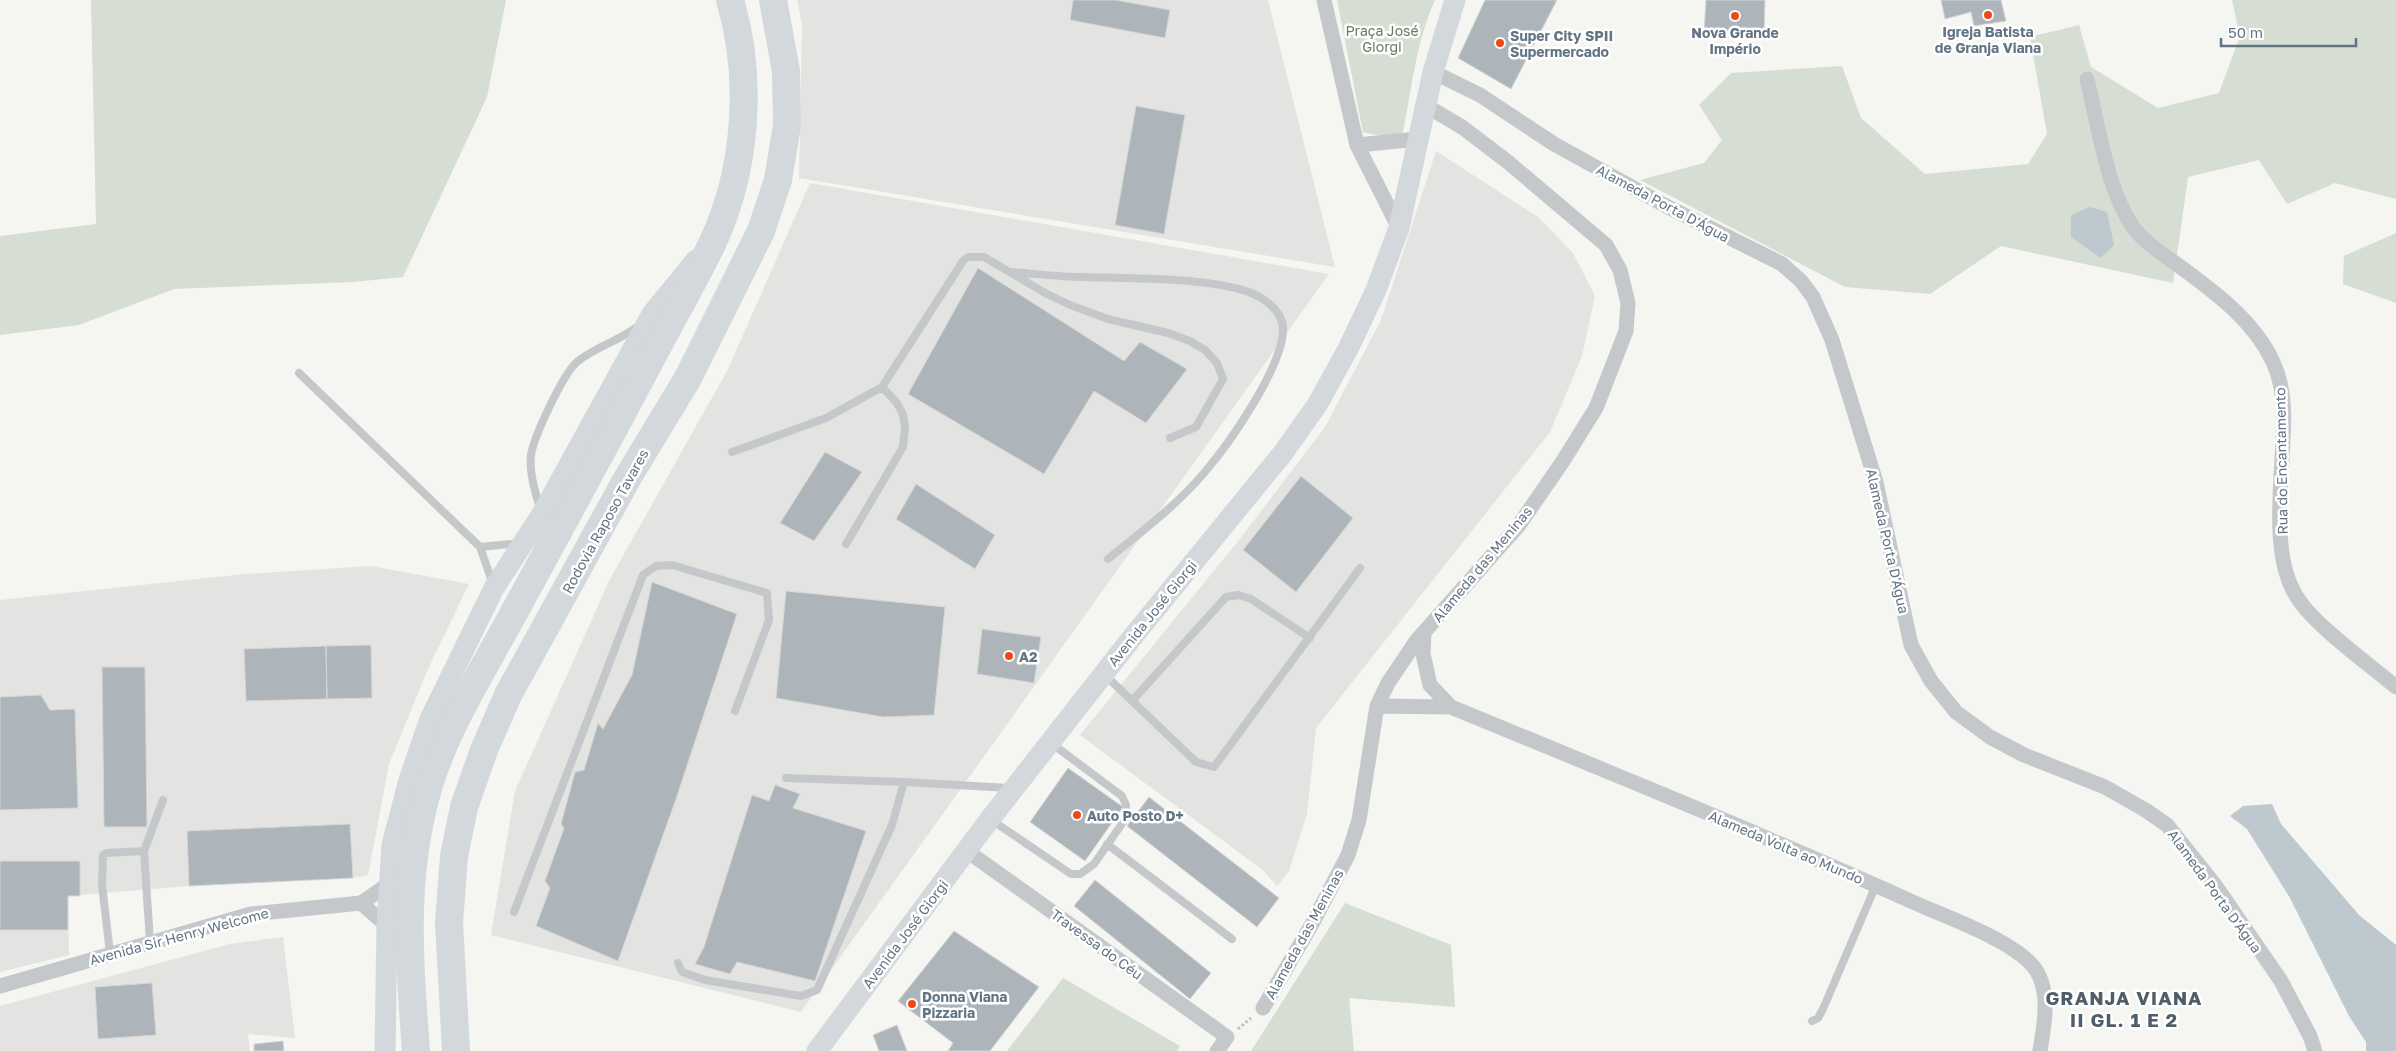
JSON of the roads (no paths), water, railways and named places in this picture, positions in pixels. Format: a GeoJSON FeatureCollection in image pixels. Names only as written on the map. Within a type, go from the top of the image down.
{"type":"FeatureCollection","features":[{"type":"Feature","properties":{"kind":"highway"},"geometry":{"type":"LineString","coordinates":[[416,1051],[409,944],[410,885],[419,826],[434,770],[470,694],[570,513],[713,241],[733,184],[744,124],[744,66],[730,0]]}},
{"type":"Feature","properties":{"kind":"highway","name":"Rodovia Raposo Tavares"},"geometry":{"type":"LineString","coordinates":[[457,1046],[449,923],[454,856],[464,807],[484,750],[508,695],[628,477],[688,378],[761,231],[778,180],[787,125],[786,71],[774,0]]}},
{"type":"Feature","properties":{"kind":"street"},"geometry":{"type":"LineString","coordinates":[[1324,0],[1357,145],[1399,228]]}},
{"type":"Feature","properties":{"kind":"street","name":"Avenida José Giorgi"},"geometry":{"type":"LineString","coordinates":[[817,1051],[1050,741],[1283,453],[1317,405],[1348,349],[1376,290],[1399,228],[1425,105],[1454,0]]}},
{"type":"Feature","properties":{"kind":"street","name":"Alameda Porta D'Água"},"geometry":{"type":"LineString","coordinates":[[1433,72],[1480,95],[1554,144],[1659,202],[1782,264],[1801,280],[1813,297],[1832,340],[1876,482],[1911,644],[1931,681],[1956,712],[1990,737],[2024,755],[2105,787],[2167,825],[2215,885],[2281,981],[2310,1036],[2315,1051]]}},
{"type":"Feature","properties":{"kind":"street","name":"Rua do Encantamento"},"geometry":{"type":"LineString","coordinates":[[2087,80],[2117,198],[2134,228],[2164,255],[2219,295],[2256,334],[2273,360],[2283,389],[2280,497],[2283,560],[2294,592],[2313,616],[2396,687]]}},
{"type":"Feature","properties":{"kind":"street","name":"Alameda das Meninas"},"geometry":{"type":"LineString","coordinates":[[1263,1008],[1312,924],[1348,855],[1360,820],[1377,706],[1404,657],[1518,525],[1596,408],[1626,331],[1628,303],[1620,270],[1606,245],[1508,162],[1462,126],[1425,105]]}},
{"type":"Feature","properties":{"kind":"street"},"geometry":{"type":"LineString","coordinates":[[1357,145],[1418,140]]}},
{"type":"Feature","properties":{"kind":"street"},"geometry":{"type":"LineString","coordinates":[[385,1051],[389,884],[396,829],[418,752],[430,719],[494,588],[542,514],[652,314],[713,241]]}},
{"type":"Feature","properties":{"kind":"street","name":"Alameda Volta ao Mundo"},"geometry":{"type":"LineString","coordinates":[[1424,633],[1423,654],[1430,684],[1450,707]]}},
{"type":"Feature","properties":{"kind":"street","name":"Alameda Volta ao Mundo"},"geometry":{"type":"LineString","coordinates":[[1377,706],[1450,707],[1876,885],[2016,950],[2036,969],[2042,984],[2045,1020],[2040,1051]]}},
{"type":"Feature","properties":{"kind":"street","name":"Travessa do Céu"},"geometry":{"type":"LineString","coordinates":[[967,851],[1227,1037],[1217,1051]]}},
{"type":"Feature","properties":{"kind":"street"},"geometry":{"type":"LineString","coordinates":[[387,926],[361,903],[389,884]]}},
{"type":"Feature","properties":{"kind":"street","name":"Avenida Sir Henry Welcome"},"geometry":{"type":"LineString","coordinates":[[0,986],[251,914],[361,903]]}},
{"type":"Feature","properties":{"kind":"lane"},"geometry":{"type":"LineString","coordinates":[[732,452],[826,418],[882,387],[963,261],[975,255],[984,257],[1070,305],[1108,319],[1168,333],[1190,341],[1205,350],[1217,363],[1223,378],[1196,427],[1170,438]]}},
{"type":"Feature","properties":{"kind":"lane"},"geometry":{"type":"LineString","coordinates":[[1008,272],[1068,277],[1212,283],[1243,290],[1262,298],[1279,313],[1283,328],[1279,352],[1235,432],[1203,474],[1163,514],[1108,559]]}},
{"type":"Feature","properties":{"kind":"lane"},"geometry":{"type":"LineString","coordinates":[[542,514],[531,475],[532,455],[535,441],[568,372],[578,361],[630,333],[652,314]]}},
{"type":"Feature","properties":{"kind":"lane"},"geometry":{"type":"LineString","coordinates":[[299,373],[480,546],[494,588]]}},
{"type":"Feature","properties":{"kind":"lane"},"geometry":{"type":"LineString","coordinates":[[846,544],[903,447],[905,426],[903,415],[897,403],[882,387]]}},
{"type":"Feature","properties":{"kind":"lane"},"geometry":{"type":"LineString","coordinates":[[480,546],[524,542]]}},
{"type":"Feature","properties":{"kind":"lane"},"geometry":{"type":"LineString","coordinates":[[514,912],[643,575],[656,566],[672,565],[768,593],[769,620],[735,711]]}},
{"type":"Feature","properties":{"kind":"lane"},"geometry":{"type":"LineString","coordinates":[[1104,674],[1196,762],[1214,767],[1360,568]]}},
{"type":"Feature","properties":{"kind":"lane"},"geometry":{"type":"LineString","coordinates":[[1132,701],[1226,596],[1238,595],[1251,599],[1310,638]]}},
{"type":"Feature","properties":{"kind":"lane"},"geometry":{"type":"LineString","coordinates":[[990,819],[1071,874],[1080,874],[1094,864],[1126,818],[1126,806],[1122,796],[1050,741]]}},
{"type":"Feature","properties":{"kind":"lane"},"geometry":{"type":"LineString","coordinates":[[786,778],[1014,788]]}},
{"type":"Feature","properties":{"kind":"lane"},"geometry":{"type":"LineString","coordinates":[[678,963],[682,972],[705,980],[801,996],[817,990],[892,825],[904,782]]}},
{"type":"Feature","properties":{"kind":"lane"},"geometry":{"type":"LineString","coordinates":[[150,942],[144,851],[163,800]]}},
{"type":"Feature","properties":{"kind":"lane"},"geometry":{"type":"LineString","coordinates":[[1107,844],[1232,939]]}},
{"type":"Feature","properties":{"kind":"lane"},"geometry":{"type":"LineString","coordinates":[[110,953],[102,885],[102,855],[144,851]]}},
{"type":"Feature","properties":{"kind":"lane"},"geometry":{"type":"LineString","coordinates":[[1812,1021],[1818,1018],[1823,1009],[1876,885]]}},
{"type":"Feature","properties":{"kind":"place","name":"Igreja Batista de Granja Viana"},"geometry":{"type":"Point","coordinates":[1988,15]}},
{"type":"Feature","properties":{"kind":"place","name":"Nova Grande Império"},"geometry":{"type":"Point","coordinates":[1735,16]}},
{"type":"Feature","properties":{"kind":"place","name":"Super City SPII Supermercado"},"geometry":{"type":"Point","coordinates":[1500,43]}},
{"type":"Feature","properties":{"kind":"place","name":"A2"},"geometry":{"type":"Point","coordinates":[1009,656]}},
{"type":"Feature","properties":{"kind":"place","name":"Auto Posto D+"},"geometry":{"type":"Point","coordinates":[1077,815]}},
{"type":"Feature","properties":{"kind":"place","name":"Donna Viana Pizzaria"},"geometry":{"type":"Point","coordinates":[912,1004]}},
{"type":"Feature","properties":{"kind":"district","name":"GRANJA VIANA II GL. 1 E 2"},"geometry":{"type":"Point","coordinates":[2124,1008]}},
{"type":"Feature","properties":{"kind":"park label","name":"Praça José Giorgi"},"geometry":{"type":"Point","coordinates":[1382,38]}}]}
